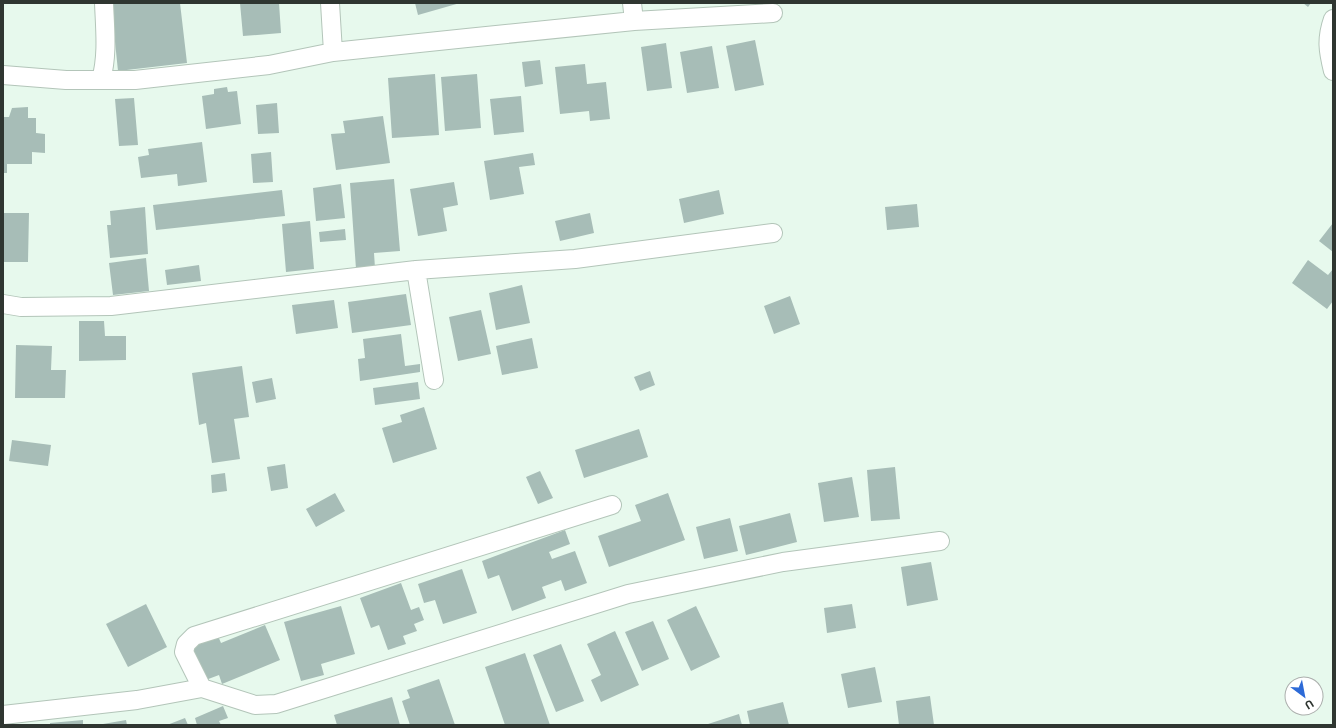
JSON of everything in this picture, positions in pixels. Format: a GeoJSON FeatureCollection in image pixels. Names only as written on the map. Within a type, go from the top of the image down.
{"type":"FeatureCollection","features":[{"type":"Feature","properties":{"kind":"street"},"geometry":{"type":"LineString","coordinates":[[101,80],[105,66],[106,50],[104,3]]}},
{"type":"Feature","properties":{"kind":"street"},"geometry":{"type":"LineString","coordinates":[[330,3],[333,52]]}},
{"type":"Feature","properties":{"kind":"street"},"geometry":{"type":"LineString","coordinates":[[632,3],[634,21]]}},
{"type":"Feature","properties":{"kind":"street"},"geometry":{"type":"LineString","coordinates":[[3,75],[66,80],[135,80],[269,65],[333,52],[634,21],[773,13]]}},
{"type":"Feature","properties":{"kind":"street"},"geometry":{"type":"LineString","coordinates":[[1333,19],[1329,32],[1328,51],[1333,71]]}},
{"type":"Feature","properties":{"kind":"street"},"geometry":{"type":"LineString","coordinates":[[3,304],[21,307],[111,306],[416,270],[575,259],[773,233]]}},
{"type":"Feature","properties":{"kind":"street"},"geometry":{"type":"LineString","coordinates":[[416,270],[434,380]]}},
{"type":"Feature","properties":{"kind":"street"},"geometry":{"type":"LineString","coordinates":[[202,688],[184,652],[186,644],[194,636],[612,505]]}},
{"type":"Feature","properties":{"kind":"street"},"geometry":{"type":"LineString","coordinates":[[3,715],[137,700],[202,688],[255,705],[276,704],[628,594],[783,562],[940,541]]}},
{"type":"Feature","properties":{"kind":"building"},"geometry":{"type":"Polygon","coordinates":[[[111,3],[180,3],[187,63],[118,71],[111,3]]]}},
{"type":"Feature","properties":{"kind":"building"},"geometry":{"type":"Polygon","coordinates":[[[240,3],[279,3],[281,33],[243,36],[240,3]]]}},
{"type":"Feature","properties":{"kind":"building"},"geometry":{"type":"Polygon","coordinates":[[[415,3],[460,3],[418,15],[415,3]]]}},
{"type":"Feature","properties":{"kind":"building"},"geometry":{"type":"Polygon","coordinates":[[[1303,3],[1311,3],[1308,7],[1303,3]]]}},
{"type":"Feature","properties":{"kind":"building"},"geometry":{"type":"Polygon","coordinates":[[[755,40],[764,85],[735,91],[726,46],[755,40]]]}},
{"type":"Feature","properties":{"kind":"building"},"geometry":{"type":"Polygon","coordinates":[[[666,43],[672,88],[647,91],[641,47],[666,43]]]}},
{"type":"Feature","properties":{"kind":"building"},"geometry":{"type":"Polygon","coordinates":[[[712,46],[719,88],[687,93],[680,52],[712,46]]]}},
{"type":"Feature","properties":{"kind":"building"},"geometry":{"type":"Polygon","coordinates":[[[540,60],[543,84],[525,87],[522,62],[540,60]]]}},
{"type":"Feature","properties":{"kind":"building"},"geometry":{"type":"Polygon","coordinates":[[[585,64],[587,84],[606,82],[610,119],[590,121],[589,111],[560,114],[555,67],[585,64]]]}},
{"type":"Feature","properties":{"kind":"building"},"geometry":{"type":"Polygon","coordinates":[[[435,74],[439,135],[392,138],[388,78],[435,74]]]}},
{"type":"Feature","properties":{"kind":"building"},"geometry":{"type":"Polygon","coordinates":[[[477,74],[481,128],[445,131],[441,77],[477,74]]]}},
{"type":"Feature","properties":{"kind":"building"},"geometry":{"type":"Polygon","coordinates":[[[227,87],[228,92],[237,91],[241,124],[206,129],[202,96],[214,94],[214,89],[227,87]]]}},
{"type":"Feature","properties":{"kind":"building"},"geometry":{"type":"Polygon","coordinates":[[[521,96],[524,132],[494,135],[490,99],[521,96]]]}},
{"type":"Feature","properties":{"kind":"building"},"geometry":{"type":"Polygon","coordinates":[[[134,98],[138,145],[119,146],[115,99],[134,98]]]}},
{"type":"Feature","properties":{"kind":"building"},"geometry":{"type":"Polygon","coordinates":[[[277,103],[279,133],[258,134],[256,105],[277,103]]]}},
{"type":"Feature","properties":{"kind":"building"},"geometry":{"type":"Polygon","coordinates":[[[28,107],[28,118],[36,118],[36,133],[45,134],[45,153],[32,152],[32,164],[7,164],[7,173],[3,173],[3,117],[9,117],[12,108],[28,107]]]}},
{"type":"Feature","properties":{"kind":"building"},"geometry":{"type":"Polygon","coordinates":[[[383,116],[390,163],[336,170],[331,134],[345,133],[343,121],[383,116]]]}},
{"type":"Feature","properties":{"kind":"building"},"geometry":{"type":"Polygon","coordinates":[[[202,142],[207,182],[178,186],[177,174],[141,178],[138,157],[149,155],[148,149],[202,142]]]}},
{"type":"Feature","properties":{"kind":"building"},"geometry":{"type":"Polygon","coordinates":[[[271,152],[273,182],[253,183],[251,154],[271,152]]]}},
{"type":"Feature","properties":{"kind":"building"},"geometry":{"type":"Polygon","coordinates":[[[533,153],[535,165],[519,167],[524,194],[490,200],[484,161],[533,153]]]}},
{"type":"Feature","properties":{"kind":"building"},"geometry":{"type":"Polygon","coordinates":[[[394,179],[400,251],[374,253],[375,268],[356,269],[350,183],[394,179]]]}},
{"type":"Feature","properties":{"kind":"building"},"geometry":{"type":"Polygon","coordinates":[[[454,182],[458,205],[443,208],[447,231],[418,236],[410,189],[454,182]]]}},
{"type":"Feature","properties":{"kind":"building"},"geometry":{"type":"Polygon","coordinates":[[[341,184],[345,218],[316,221],[313,188],[341,184]]]}},
{"type":"Feature","properties":{"kind":"building"},"geometry":{"type":"Polygon","coordinates":[[[282,190],[285,216],[156,230],[153,205],[282,190]]]}},
{"type":"Feature","properties":{"kind":"building"},"geometry":{"type":"Polygon","coordinates":[[[719,190],[724,214],[684,223],[679,199],[719,190]]]}},
{"type":"Feature","properties":{"kind":"building"},"geometry":{"type":"Polygon","coordinates":[[[917,204],[919,227],[887,230],[885,207],[917,204]]]}},
{"type":"Feature","properties":{"kind":"building"},"geometry":{"type":"Polygon","coordinates":[[[145,207],[148,254],[110,258],[107,225],[111,225],[110,211],[145,207]]]}},
{"type":"Feature","properties":{"kind":"building"},"geometry":{"type":"Polygon","coordinates":[[[3,213],[29,213],[28,262],[3,262],[3,213]]]}},
{"type":"Feature","properties":{"kind":"building"},"geometry":{"type":"Polygon","coordinates":[[[590,213],[594,233],[560,241],[555,221],[590,213]]]}},
{"type":"Feature","properties":{"kind":"building"},"geometry":{"type":"Polygon","coordinates":[[[310,221],[314,269],[286,272],[282,224],[310,221]]]}},
{"type":"Feature","properties":{"kind":"building"},"geometry":{"type":"Polygon","coordinates":[[[1333,223],[1333,252],[1319,241],[1333,223]]]}},
{"type":"Feature","properties":{"kind":"building"},"geometry":{"type":"Polygon","coordinates":[[[345,229],[346,240],[320,242],[319,232],[345,229]]]}},
{"type":"Feature","properties":{"kind":"building"},"geometry":{"type":"Polygon","coordinates":[[[146,258],[149,291],[113,295],[109,263],[146,258]]]}},
{"type":"Feature","properties":{"kind":"building"},"geometry":{"type":"Polygon","coordinates":[[[1308,260],[1328,275],[1333,269],[1333,301],[1327,309],[1292,283],[1308,260]]]}},
{"type":"Feature","properties":{"kind":"building"},"geometry":{"type":"Polygon","coordinates":[[[199,265],[201,281],[167,285],[165,270],[199,265]]]}},
{"type":"Feature","properties":{"kind":"building"},"geometry":{"type":"Polygon","coordinates":[[[522,285],[530,323],[496,330],[489,293],[522,285]]]}},
{"type":"Feature","properties":{"kind":"building"},"geometry":{"type":"Polygon","coordinates":[[[406,294],[411,325],[352,333],[348,302],[406,294]]]}},
{"type":"Feature","properties":{"kind":"building"},"geometry":{"type":"Polygon","coordinates":[[[790,296],[800,324],[774,334],[764,306],[790,296]]]}},
{"type":"Feature","properties":{"kind":"building"},"geometry":{"type":"Polygon","coordinates":[[[334,300],[338,328],[296,334],[292,305],[334,300]]]}},
{"type":"Feature","properties":{"kind":"building"},"geometry":{"type":"Polygon","coordinates":[[[481,310],[491,354],[458,361],[449,317],[481,310]]]}},
{"type":"Feature","properties":{"kind":"building"},"geometry":{"type":"Polygon","coordinates":[[[79,321],[104,321],[105,336],[126,336],[126,360],[79,361],[79,321]]]}},
{"type":"Feature","properties":{"kind":"building"},"geometry":{"type":"Polygon","coordinates":[[[401,334],[405,366],[420,364],[420,372],[360,381],[358,359],[365,358],[363,339],[401,334]]]}},
{"type":"Feature","properties":{"kind":"building"},"geometry":{"type":"Polygon","coordinates":[[[532,338],[538,368],[502,375],[496,346],[532,338]]]}},
{"type":"Feature","properties":{"kind":"building"},"geometry":{"type":"Polygon","coordinates":[[[16,345],[52,346],[51,370],[66,370],[65,398],[15,398],[16,345]]]}},
{"type":"Feature","properties":{"kind":"building"},"geometry":{"type":"Polygon","coordinates":[[[242,366],[249,417],[234,419],[240,459],[212,463],[206,423],[199,425],[192,373],[242,366]]]}},
{"type":"Feature","properties":{"kind":"building"},"geometry":{"type":"Polygon","coordinates":[[[650,371],[655,385],[640,391],[634,377],[650,371]]]}},
{"type":"Feature","properties":{"kind":"building"},"geometry":{"type":"Polygon","coordinates":[[[272,378],[276,399],[256,403],[252,382],[272,378]]]}},
{"type":"Feature","properties":{"kind":"building"},"geometry":{"type":"Polygon","coordinates":[[[418,382],[420,399],[375,405],[373,388],[418,382]]]}},
{"type":"Feature","properties":{"kind":"building"},"geometry":{"type":"Polygon","coordinates":[[[424,407],[437,449],[393,463],[382,428],[402,422],[400,415],[424,407]]]}},
{"type":"Feature","properties":{"kind":"building"},"geometry":{"type":"Polygon","coordinates":[[[639,429],[648,457],[584,478],[575,450],[639,429]]]}},
{"type":"Feature","properties":{"kind":"building"},"geometry":{"type":"Polygon","coordinates":[[[12,440],[51,445],[48,466],[9,461],[12,440]]]}},
{"type":"Feature","properties":{"kind":"building"},"geometry":{"type":"Polygon","coordinates":[[[285,464],[288,488],[271,491],[267,467],[285,464]]]}},
{"type":"Feature","properties":{"kind":"building"},"geometry":{"type":"Polygon","coordinates":[[[895,467],[900,519],[871,521],[867,470],[895,467]]]}},
{"type":"Feature","properties":{"kind":"building"},"geometry":{"type":"Polygon","coordinates":[[[540,471],[553,498],[538,504],[526,477],[540,471]]]}},
{"type":"Feature","properties":{"kind":"building"},"geometry":{"type":"Polygon","coordinates":[[[225,473],[227,491],[212,493],[211,475],[225,473]]]}},
{"type":"Feature","properties":{"kind":"building"},"geometry":{"type":"Polygon","coordinates":[[[852,477],[859,517],[824,522],[818,483],[852,477]]]}},
{"type":"Feature","properties":{"kind":"building"},"geometry":{"type":"Polygon","coordinates":[[[335,493],[345,511],[316,527],[306,509],[335,493]]]}},
{"type":"Feature","properties":{"kind":"building"},"geometry":{"type":"Polygon","coordinates":[[[668,493],[685,540],[609,567],[598,536],[641,521],[635,505],[668,493]]]}},
{"type":"Feature","properties":{"kind":"building"},"geometry":{"type":"Polygon","coordinates":[[[790,513],[797,542],[746,555],[739,526],[790,513]]]}},
{"type":"Feature","properties":{"kind":"building"},"geometry":{"type":"Polygon","coordinates":[[[730,518],[738,551],[704,559],[696,527],[730,518]]]}},
{"type":"Feature","properties":{"kind":"building"},"geometry":{"type":"Polygon","coordinates":[[[565,530],[570,544],[549,552],[552,559],[575,551],[587,583],[565,591],[561,580],[542,587],[546,598],[512,611],[499,575],[488,579],[482,561],[565,530]]]}},
{"type":"Feature","properties":{"kind":"building"},"geometry":{"type":"Polygon","coordinates":[[[931,562],[938,600],[907,606],[901,567],[931,562]]]}},
{"type":"Feature","properties":{"kind":"building"},"geometry":{"type":"Polygon","coordinates":[[[462,569],[477,613],[443,624],[435,600],[424,603],[418,584],[462,569]]]}},
{"type":"Feature","properties":{"kind":"building"},"geometry":{"type":"Polygon","coordinates":[[[401,583],[411,610],[419,607],[424,620],[414,624],[417,631],[403,636],[406,644],[388,650],[379,625],[371,628],[360,598],[401,583]]]}},
{"type":"Feature","properties":{"kind":"building"},"geometry":{"type":"Polygon","coordinates":[[[146,604],[167,647],[128,667],[106,624],[146,604]]]}},
{"type":"Feature","properties":{"kind":"building"},"geometry":{"type":"Polygon","coordinates":[[[852,604],[856,628],[827,633],[824,608],[852,604]]]}},
{"type":"Feature","properties":{"kind":"building"},"geometry":{"type":"Polygon","coordinates":[[[341,606],[355,654],[321,664],[324,675],[301,681],[284,622],[341,606]]]}},
{"type":"Feature","properties":{"kind":"building"},"geometry":{"type":"Polygon","coordinates":[[[696,606],[720,657],[691,671],[667,620],[696,606]]]}},
{"type":"Feature","properties":{"kind":"building"},"geometry":{"type":"Polygon","coordinates":[[[653,621],[669,659],[642,671],[625,632],[653,621]]]}},
{"type":"Feature","properties":{"kind":"building"},"geometry":{"type":"Polygon","coordinates":[[[265,625],[280,660],[222,684],[219,675],[203,681],[189,647],[218,636],[221,643],[265,625]]]}},
{"type":"Feature","properties":{"kind":"building"},"geometry":{"type":"Polygon","coordinates":[[[615,631],[639,685],[601,702],[591,680],[601,675],[587,644],[615,631]]]}},
{"type":"Feature","properties":{"kind":"building"},"geometry":{"type":"Polygon","coordinates":[[[561,644],[584,701],[556,712],[533,655],[561,644]]]}},
{"type":"Feature","properties":{"kind":"building"},"geometry":{"type":"Polygon","coordinates":[[[525,653],[550,725],[505,725],[485,667],[525,653]]]}},
{"type":"Feature","properties":{"kind":"building"},"geometry":{"type":"Polygon","coordinates":[[[875,667],[882,702],[848,708],[841,674],[875,667]]]}},
{"type":"Feature","properties":{"kind":"building"},"geometry":{"type":"Polygon","coordinates":[[[439,679],[455,725],[410,725],[402,701],[410,698],[407,690],[439,679]]]}},
{"type":"Feature","properties":{"kind":"building"},"geometry":{"type":"Polygon","coordinates":[[[930,696],[934,725],[899,725],[896,701],[930,696]]]}},
{"type":"Feature","properties":{"kind":"building"},"geometry":{"type":"Polygon","coordinates":[[[392,697],[400,725],[337,725],[334,715],[392,697]]]}},
{"type":"Feature","properties":{"kind":"building"},"geometry":{"type":"Polygon","coordinates":[[[783,702],[789,725],[750,725],[747,711],[783,702]]]}},
{"type":"Feature","properties":{"kind":"building"},"geometry":{"type":"Polygon","coordinates":[[[223,706],[228,718],[219,721],[221,725],[197,725],[195,718],[223,706]]]}},
{"type":"Feature","properties":{"kind":"building"},"geometry":{"type":"Polygon","coordinates":[[[739,714],[742,725],[708,725],[708,724],[739,714]]]}},
{"type":"Feature","properties":{"kind":"building"},"geometry":{"type":"Polygon","coordinates":[[[185,718],[188,725],[167,725],[185,718]]]}},
{"type":"Feature","properties":{"kind":"building"},"geometry":{"type":"Polygon","coordinates":[[[83,720],[83,725],[50,725],[50,723],[83,720]]]}},
{"type":"Feature","properties":{"kind":"building"},"geometry":{"type":"Polygon","coordinates":[[[126,720],[127,725],[103,725],[103,724],[126,720]]]}}]}
